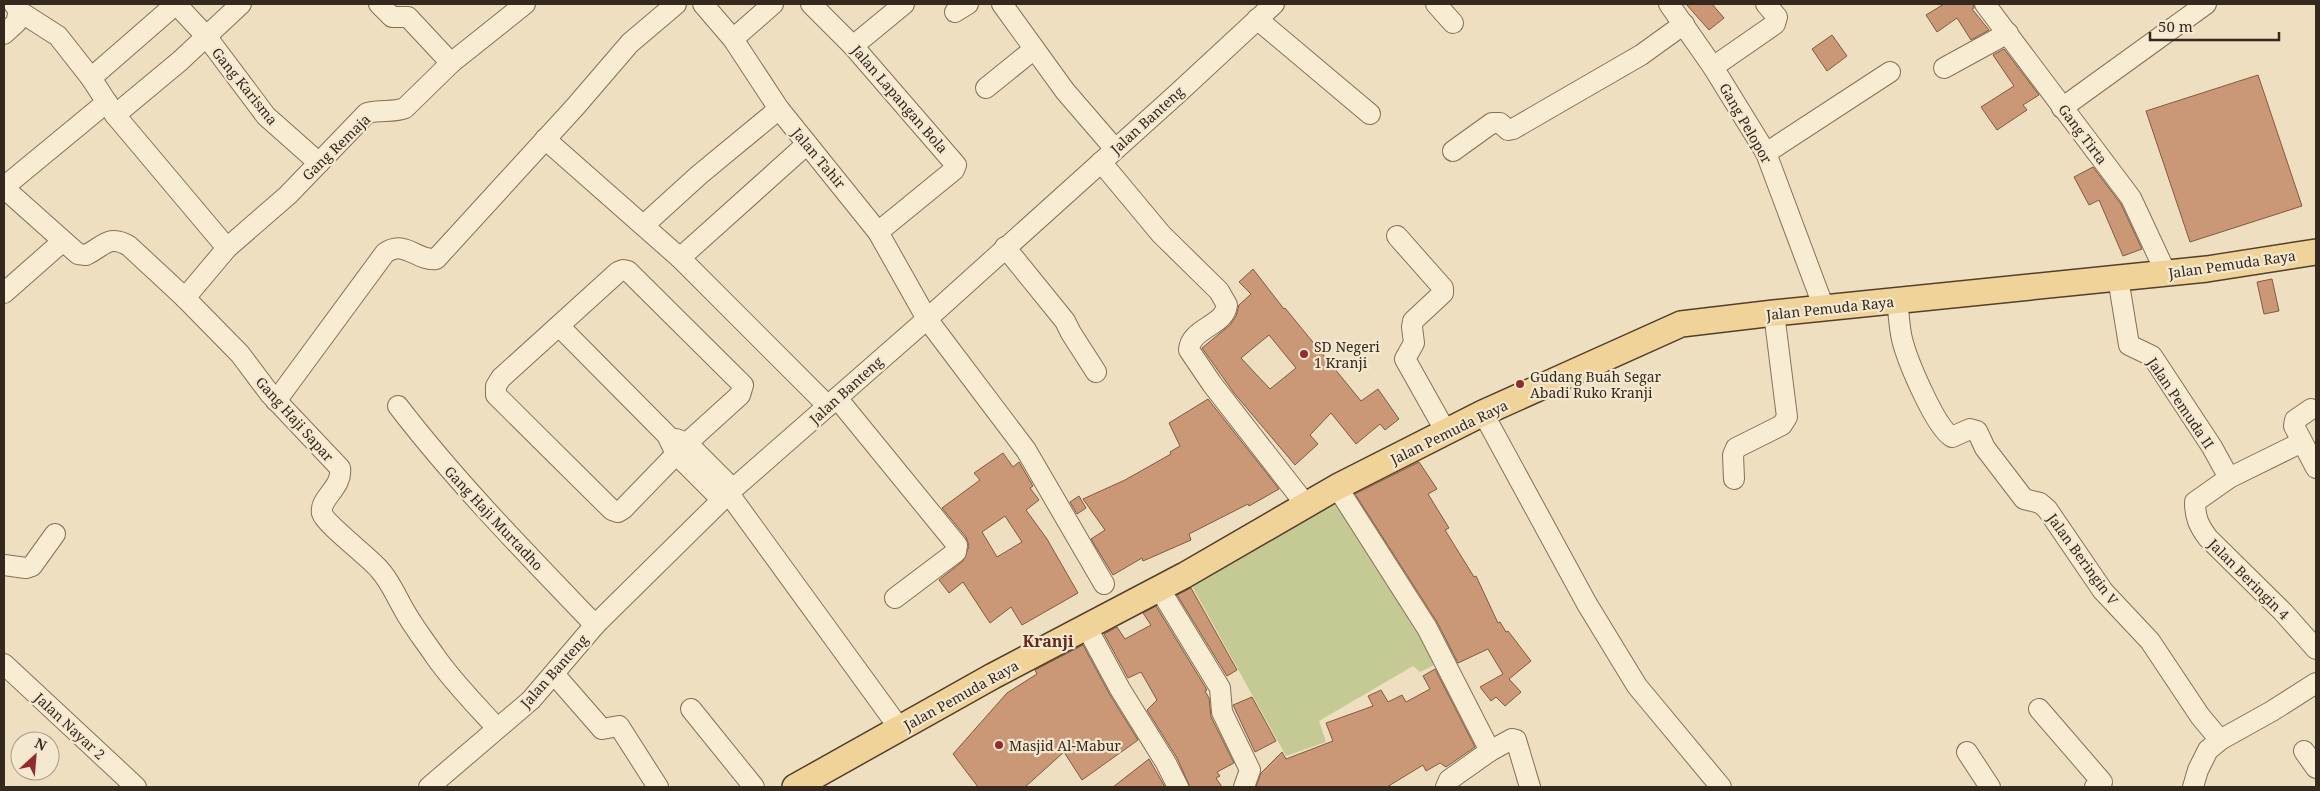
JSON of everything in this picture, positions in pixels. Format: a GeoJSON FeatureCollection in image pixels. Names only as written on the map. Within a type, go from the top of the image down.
{"type":"FeatureCollection","features":[{"type":"Feature","properties":{"kind":"main road","name":"Jalan Pemuda Raya"},"geometry":{"type":"LineString","coordinates":[[795,787],[1086,626],[1160,588],[1337,487],[1484,413],[1681,324],[2166,273],[2316,252]]}},
{"type":"Feature","properties":{"kind":"street","name":"Gang Karisma"},"geometry":{"type":"LineString","coordinates":[[176,4],[206,36],[266,116],[319,163]]}},
{"type":"Feature","properties":{"kind":"street"},"geometry":{"type":"LineString","coordinates":[[91,78],[107,62],[176,4]]}},
{"type":"Feature","properties":{"kind":"street"},"geometry":{"type":"LineString","coordinates":[[4,188],[111,108],[180,61],[241,4]]}},
{"type":"Feature","properties":{"kind":"street"},"geometry":{"type":"LineString","coordinates":[[379,4],[392,17],[408,17],[451,63]]}},
{"type":"Feature","properties":{"kind":"street","name":"Gang Remaja"},"geometry":{"type":"LineString","coordinates":[[185,298],[227,248],[288,195],[367,113],[377,110],[398,111],[405,108],[451,63],[525,4]]}},
{"type":"Feature","properties":{"kind":"street"},"geometry":{"type":"LineString","coordinates":[[276,401],[385,253],[399,247],[408,249],[429,260],[436,259],[630,44],[676,4]]}},
{"type":"Feature","properties":{"kind":"street","name":"Jalan Tahir"},"geometry":{"type":"LineString","coordinates":[[703,4],[733,39],[779,109],[878,232],[927,318],[1026,450],[1104,584]]}},
{"type":"Feature","properties":{"kind":"street"},"geometry":{"type":"LineString","coordinates":[[733,39],[773,4]]}},
{"type":"Feature","properties":{"kind":"street","name":"Jalan Lapangan Bola"},"geometry":{"type":"LineString","coordinates":[[811,4],[853,46],[956,165],[954,170],[878,232]]}},
{"type":"Feature","properties":{"kind":"street"},"geometry":{"type":"LineString","coordinates":[[853,46],[904,4]]}},
{"type":"Feature","properties":{"kind":"street"},"geometry":{"type":"LineString","coordinates":[[1002,4],[1033,50],[1065,91],[1161,234],[1214,286],[1225,301],[1227,305],[1224,314],[1193,338],[1189,343],[1189,350],[1212,384],[1306,505]]}},
{"type":"Feature","properties":{"kind":"street","name":"Jalan Banteng"},"geometry":{"type":"LineString","coordinates":[[429,787],[531,700],[596,625],[728,494],[927,318],[1274,4]]}},
{"type":"Feature","properties":{"kind":"street"},"geometry":{"type":"LineString","coordinates":[[1436,4],[1453,23]]}},
{"type":"Feature","properties":{"kind":"street","name":"Gang Pelopor"},"geometry":{"type":"LineString","coordinates":[[1669,4],[1713,67],[1766,154],[1824,308]]}},
{"type":"Feature","properties":{"kind":"street"},"geometry":{"type":"LineString","coordinates":[[1713,67],[1775,24],[1777,17],[1766,4]]}},
{"type":"Feature","properties":{"kind":"street","name":"Gang Tirta"},"geometry":{"type":"LineString","coordinates":[[1985,4],[2131,198],[2166,273]]}},
{"type":"Feature","properties":{"kind":"street"},"geometry":{"type":"LineString","coordinates":[[2062,108],[2206,4]]}},
{"type":"Feature","properties":{"kind":"street"},"geometry":{"type":"LineString","coordinates":[[17,7],[58,36],[91,78],[111,108],[227,248]]}},
{"type":"Feature","properties":{"kind":"street"},"geometry":{"type":"LineString","coordinates":[[4,34],[16,23],[17,7]]}},
{"type":"Feature","properties":{"kind":"street"},"geometry":{"type":"LineString","coordinates":[[1257,19],[1370,114]]}},
{"type":"Feature","properties":{"kind":"street"},"geometry":{"type":"LineString","coordinates":[[1453,151],[1492,123],[1500,123],[1508,130],[1513,129],[1641,55],[1684,24]]}},
{"type":"Feature","properties":{"kind":"street"},"geometry":{"type":"LineString","coordinates":[[1944,68],[2008,33]]}},
{"type":"Feature","properties":{"kind":"street"},"geometry":{"type":"LineString","coordinates":[[986,88],[1033,50]]}},
{"type":"Feature","properties":{"kind":"street"},"geometry":{"type":"LineString","coordinates":[[1766,154],[1890,72]]}},
{"type":"Feature","properties":{"kind":"street"},"geometry":{"type":"LineString","coordinates":[[644,225],[699,175],[779,109]]}},
{"type":"Feature","properties":{"kind":"street"},"geometry":{"type":"LineString","coordinates":[[545,139],[644,225],[832,402],[957,545],[956,552],[894,598]]}},
{"type":"Feature","properties":{"kind":"street"},"geometry":{"type":"LineString","coordinates":[[680,258],[807,144]]}},
{"type":"Feature","properties":{"kind":"street","name":"Gang Haji Sapar"},"geometry":{"type":"LineString","coordinates":[[4,188],[78,254],[86,255],[110,240],[118,240],[129,246],[185,298],[240,354],[276,401],[340,468],[339,482],[323,504],[322,513],[328,522],[379,568],[393,586],[403,608],[436,658],[497,728]]}},
{"type":"Feature","properties":{"kind":"street"},"geometry":{"type":"LineString","coordinates":[[1397,236],[1443,288],[1443,293],[1413,321],[1414,343],[1405,359],[1446,432]]}},
{"type":"Feature","properties":{"kind":"street"},"geometry":{"type":"LineString","coordinates":[[4,293],[63,241]]}},
{"type":"Feature","properties":{"kind":"street"},"geometry":{"type":"LineString","coordinates":[[1005,247],[1066,321],[1071,333],[1096,372]]}},
{"type":"Feature","properties":{"kind":"street"},"geometry":{"type":"LineString","coordinates":[[628,271],[743,385],[740,394],[681,449],[623,509],[618,512],[612,510],[496,395],[496,386],[501,378],[618,272],[628,271]]}},
{"type":"Feature","properties":{"kind":"street","name":"Jalan Pemuda II"},"geometry":{"type":"LineString","coordinates":[[2118,278],[2129,345],[2152,356],[2212,447],[2229,478]]}},
{"type":"Feature","properties":{"kind":"street","name":"Jalan Beringin V"},"geometry":{"type":"LineString","coordinates":[[1898,301],[1902,338],[1912,370],[1940,424],[1952,437],[1970,429],[1977,431],[1985,448],[2024,499],[2040,503],[2047,509],[2103,591],[2150,641],[2200,716],[2220,740]]}},
{"type":"Feature","properties":{"kind":"street"},"geometry":{"type":"LineString","coordinates":[[1734,479],[1733,455],[1736,448],[1782,425],[1788,416],[1774,313]]}},
{"type":"Feature","properties":{"kind":"street"},"geometry":{"type":"LineString","coordinates":[[559,326],[728,494],[900,729]]}},
{"type":"Feature","properties":{"kind":"street","name":"Gang Haji Murtadho"},"geometry":{"type":"LineString","coordinates":[[398,406],[434,452],[479,503],[596,625]]}},
{"type":"Feature","properties":{"kind":"street"},"geometry":{"type":"LineString","coordinates":[[2311,409],[2295,420],[2294,426],[2316,468]]}},
{"type":"Feature","properties":{"kind":"street"},"geometry":{"type":"LineString","coordinates":[[1484,413],[1587,604],[1637,686],[1720,787]]}},
{"type":"Feature","properties":{"kind":"street"},"geometry":{"type":"LineString","coordinates":[[2229,478],[2302,442]]}},
{"type":"Feature","properties":{"kind":"street","name":"Jalan Beringin 4"},"geometry":{"type":"LineString","coordinates":[[2229,478],[2195,502],[2195,514],[2199,527],[2316,649]]}},
{"type":"Feature","properties":{"kind":"street"},"geometry":{"type":"LineString","coordinates":[[1337,487],[1427,628],[1490,752]]}},
{"type":"Feature","properties":{"kind":"street"},"geometry":{"type":"LineString","coordinates":[[4,565],[26,568],[32,566],[55,534]]}},
{"type":"Feature","properties":{"kind":"street"},"geometry":{"type":"LineString","coordinates":[[1160,588],[1220,688],[1222,712],[1250,770],[1244,787]]}},
{"type":"Feature","properties":{"kind":"street"},"geometry":{"type":"LineString","coordinates":[[1086,626],[1120,689],[1166,763],[1178,787]]}},
{"type":"Feature","properties":{"kind":"street","name":"Jalan Nayar 2"},"geometry":{"type":"LineString","coordinates":[[4,664],[136,787]]}},
{"type":"Feature","properties":{"kind":"street"},"geometry":{"type":"LineString","coordinates":[[554,674],[602,729],[619,726],[658,787]]}},
{"type":"Feature","properties":{"kind":"street"},"geometry":{"type":"LineString","coordinates":[[2193,787],[2198,770],[2208,750],[2220,740],[2272,711],[2316,683]]}},
{"type":"Feature","properties":{"kind":"street"},"geometry":{"type":"LineString","coordinates":[[691,708],[754,787]]}},
{"type":"Feature","properties":{"kind":"street"},"geometry":{"type":"LineString","coordinates":[[2039,709],[2102,782],[2095,787]]}},
{"type":"Feature","properties":{"kind":"street"},"geometry":{"type":"LineString","coordinates":[[1446,787],[1449,780],[1512,739],[1516,740],[1530,787]]}},
{"type":"Feature","properties":{"kind":"street"},"geometry":{"type":"LineString","coordinates":[[2304,751],[2316,768]]}},
{"type":"Feature","properties":{"kind":"street"},"geometry":{"type":"LineString","coordinates":[[1967,752],[1990,787]]}},
{"type":"Feature","properties":{"kind":"green space"},"geometry":{"type":"Polygon","coordinates":[[[1336,495],[1439,663],[1420,672],[1413,666],[1319,721],[1326,742],[1286,756],[1188,579],[1336,495]]]}},
{"type":"Feature","properties":{"kind":"building"},"geometry":{"type":"Polygon","coordinates":[[[1686,4],[1712,4],[1724,18],[1709,30],[1686,4]]]}},
{"type":"Feature","properties":{"kind":"building"},"geometry":{"type":"Polygon","coordinates":[[[1944,4],[1973,4],[1974,8],[1972,9],[1989,30],[1971,40],[1957,18],[1937,32],[1926,15],[1944,4]]]}},
{"type":"Feature","properties":{"kind":"building"},"geometry":{"type":"Polygon","coordinates":[[[1832,35],[1847,56],[1827,71],[1812,49],[1832,35]]]}},
{"type":"Feature","properties":{"kind":"building"},"geometry":{"type":"Polygon","coordinates":[[[2004,49],[2039,95],[2023,105],[2027,110],[1997,130],[1981,107],[2014,86],[1993,55],[2004,49]]]}},
{"type":"Feature","properties":{"kind":"building"},"geometry":{"type":"Polygon","coordinates":[[[2258,75],[2302,206],[2190,242],[2146,111],[2258,75]]]}},
{"type":"Feature","properties":{"kind":"building"},"geometry":{"type":"Polygon","coordinates":[[[2093,167],[2121,204],[2142,249],[2123,256],[2099,200],[2089,205],[2074,177],[2093,167]]]}},
{"type":"Feature","properties":{"kind":"building"},"geometry":{"type":"Polygon","coordinates":[[[1253,269],[1361,401],[1378,389],[1399,419],[1385,430],[1380,424],[1356,444],[1331,413],[1310,435],[1318,444],[1295,465],[1234,393],[1202,348],[1230,325],[1236,316],[1239,305],[1251,294],[1239,282],[1253,269]],[[1269,335],[1241,358],[1270,389],[1296,368],[1269,335]]]}},
{"type":"Feature","properties":{"kind":"building"},"geometry":{"type":"Polygon","coordinates":[[[2272,279],[2279,311],[2264,314],[2257,282],[2272,279]]]}},
{"type":"Feature","properties":{"kind":"building"},"geometry":{"type":"Polygon","coordinates":[[[1208,399],[1279,489],[1249,506],[1248,504],[1189,534],[1191,540],[1143,561],[1142,558],[1113,575],[1091,539],[1105,530],[1083,499],[1125,480],[1171,454],[1170,452],[1180,446],[1169,423],[1208,399]]]}},
{"type":"Feature","properties":{"kind":"building"},"geometry":{"type":"Polygon","coordinates":[[[1003,453],[1013,467],[1019,462],[1033,486],[1030,488],[1039,500],[1026,510],[1047,539],[1078,593],[1022,625],[1011,607],[990,623],[963,582],[949,593],[939,580],[963,561],[969,546],[966,537],[942,508],[980,480],[974,473],[1003,453]],[[1005,516],[982,532],[997,557],[1022,542],[1005,516]]]}},
{"type":"Feature","properties":{"kind":"building"},"geometry":{"type":"Polygon","coordinates":[[[1419,462],[1437,489],[1428,494],[1449,528],[1445,530],[1474,577],[1476,576],[1498,623],[1500,622],[1506,632],[1508,631],[1531,661],[1509,679],[1521,692],[1505,706],[1496,697],[1491,701],[1480,687],[1503,674],[1488,649],[1458,663],[1437,622],[1355,494],[1419,462]]]}},
{"type":"Feature","properties":{"kind":"building"},"geometry":{"type":"Polygon","coordinates":[[[1079,496],[1086,508],[1077,514],[1070,502],[1079,496]]]}},
{"type":"Feature","properties":{"kind":"building"},"geometry":{"type":"Polygon","coordinates":[[[1191,588],[1237,670],[1227,676],[1177,595],[1191,588]]]}},
{"type":"Feature","properties":{"kind":"building"},"geometry":{"type":"Polygon","coordinates":[[[1156,606],[1207,690],[1205,691],[1209,698],[1211,717],[1234,763],[1217,772],[1220,776],[1216,778],[1222,787],[1190,787],[1177,758],[1147,710],[1157,700],[1141,672],[1128,678],[1104,634],[1117,627],[1125,639],[1151,625],[1143,613],[1156,606]]]}},
{"type":"Feature","properties":{"kind":"building"},"geometry":{"type":"Polygon","coordinates":[[[1083,645],[1110,695],[1138,740],[1082,780],[1064,752],[1025,787],[978,787],[953,754],[1007,693],[1037,674],[1035,670],[1083,645]]]}},
{"type":"Feature","properties":{"kind":"building"},"geometry":{"type":"Polygon","coordinates":[[[1435,669],[1475,747],[1446,767],[1440,763],[1426,771],[1423,765],[1387,787],[1256,787],[1261,773],[1282,752],[1286,759],[1333,741],[1326,723],[1373,706],[1368,696],[1381,690],[1388,702],[1402,695],[1406,702],[1430,689],[1423,676],[1435,669]]]}},
{"type":"Feature","properties":{"kind":"building"},"geometry":{"type":"Polygon","coordinates":[[[1252,697],[1276,741],[1255,752],[1233,705],[1252,697]]]}},
{"type":"Feature","properties":{"kind":"building"},"geometry":{"type":"Polygon","coordinates":[[[1149,759],[1165,787],[1113,787],[1149,759]]]}},
{"type":"Feature","properties":{"kind":"place","name":"SD Negeri 1 Kranji"},"geometry":{"type":"Point","coordinates":[1304,354]}},
{"type":"Feature","properties":{"kind":"place","name":"Gudang Buah Segar Abadi Ruko Kranji"},"geometry":{"type":"Point","coordinates":[1520,384]}},
{"type":"Feature","properties":{"kind":"place","name":"Masjid Al-Mabur"},"geometry":{"type":"Point","coordinates":[999,745]}},
{"type":"Feature","properties":{"kind":"district","name":"Kranji"},"geometry":{"type":"Point","coordinates":[1048,641]}}]}
